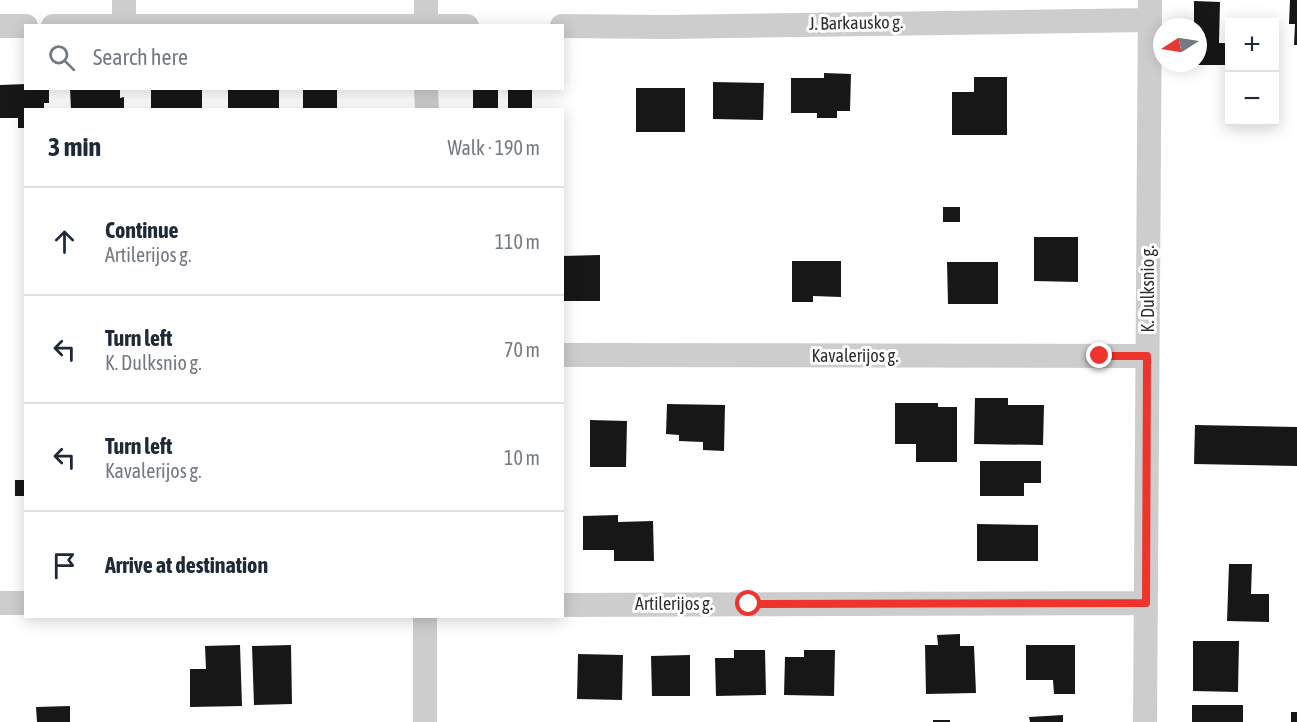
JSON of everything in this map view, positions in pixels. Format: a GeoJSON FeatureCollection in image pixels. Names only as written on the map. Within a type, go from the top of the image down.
{"type":"FeatureCollection","features":[{"type":"Feature","properties":{"kind":"street"},"geometry":{"type":"LineString","coordinates":[[124,0],[124,24]]}},
{"type":"Feature","properties":{"kind":"street"},"geometry":{"type":"LineString","coordinates":[[426,0],[426,24]]}},
{"type":"Feature","properties":{"kind":"street","name":"J. Barkausko g."},"geometry":{"type":"LineString","coordinates":[[564,26],[666,27],[1150,10]]}},
{"type":"Feature","properties":{"kind":"street","name":"K. Dulksnio g."},"geometry":{"type":"LineString","coordinates":[[1145,722],[1150,10]]}},
{"type":"Feature","properties":{"kind":"street"},"geometry":{"type":"LineString","coordinates":[[0,26],[24,26]]}},
{"type":"Feature","properties":{"kind":"street"},"geometry":{"type":"LineString","coordinates":[[426,90],[426,108]]}},
{"type":"Feature","properties":{"kind":"street","name":"Kavalerijos g."},"geometry":{"type":"LineString","coordinates":[[564,355],[1147,356]]}},
{"type":"Feature","properties":{"kind":"street","name":"Artilerijos g."},"geometry":{"type":"LineString","coordinates":[[564,605],[1146,603]]}},
{"type":"Feature","properties":{"kind":"street"},"geometry":{"type":"LineString","coordinates":[[424,722],[425,618]]}},
{"type":"Feature","properties":{"kind":"building"},"geometry":{"type":"Polygon","coordinates":[[[1290,0],[1297,0],[1297,45],[1294,45],[1295,24],[1289,24],[1290,0]]]}},
{"type":"Feature","properties":{"kind":"building"},"geometry":{"type":"Polygon","coordinates":[[[1194,1],[1220,2],[1219,43],[1225,43],[1225,65],[1207,65],[1207,18],[1194,18],[1194,1]]]}},
{"type":"Feature","properties":{"kind":"building"},"geometry":{"type":"Polygon","coordinates":[[[824,73],[851,74],[850,111],[837,111],[837,118],[817,118],[817,113],[791,113],[791,78],[824,78],[824,73]]]}},
{"type":"Feature","properties":{"kind":"building"},"geometry":{"type":"Polygon","coordinates":[[[974,77],[1007,77],[1007,135],[952,135],[952,92],[974,92],[974,77]]]}},
{"type":"Feature","properties":{"kind":"building"},"geometry":{"type":"Polygon","coordinates":[[[713,82],[764,83],[763,120],[713,119],[713,82]]]}},
{"type":"Feature","properties":{"kind":"building"},"geometry":{"type":"Polygon","coordinates":[[[24,84],[24,90],[49,90],[49,103],[44,103],[44,108],[24,108],[24,128],[18,128],[18,118],[0,118],[0,85],[24,84]]]}},
{"type":"Feature","properties":{"kind":"building"},"geometry":{"type":"Polygon","coordinates":[[[636,88],[685,88],[685,132],[636,132],[636,88]]]}},
{"type":"Feature","properties":{"kind":"building"},"geometry":{"type":"Polygon","coordinates":[[[70,90],[120,90],[120,98],[124,97],[124,108],[71,108],[70,90]]]}},
{"type":"Feature","properties":{"kind":"building"},"geometry":{"type":"Polygon","coordinates":[[[151,90],[202,90],[202,108],[151,108],[151,90]]]}},
{"type":"Feature","properties":{"kind":"building"},"geometry":{"type":"Polygon","coordinates":[[[228,90],[279,90],[279,108],[228,108],[228,90]]]}},
{"type":"Feature","properties":{"kind":"building"},"geometry":{"type":"Polygon","coordinates":[[[303,90],[337,90],[337,108],[303,108],[303,90]]]}},
{"type":"Feature","properties":{"kind":"building"},"geometry":{"type":"Polygon","coordinates":[[[473,90],[498,90],[498,108],[473,108],[473,90]]]}},
{"type":"Feature","properties":{"kind":"building"},"geometry":{"type":"Polygon","coordinates":[[[508,90],[532,90],[532,108],[508,108],[508,90]]]}},
{"type":"Feature","properties":{"kind":"building"},"geometry":{"type":"Polygon","coordinates":[[[943,207],[960,207],[960,222],[943,222],[943,207]]]}},
{"type":"Feature","properties":{"kind":"building"},"geometry":{"type":"Polygon","coordinates":[[[1034,237],[1078,237],[1078,282],[1034,281],[1034,237]]]}},
{"type":"Feature","properties":{"kind":"building"},"geometry":{"type":"Polygon","coordinates":[[[600,255],[600,301],[564,301],[564,256],[600,255]]]}},
{"type":"Feature","properties":{"kind":"building"},"geometry":{"type":"Polygon","coordinates":[[[792,261],[841,261],[841,297],[813,296],[813,302],[792,302],[792,261]]]}},
{"type":"Feature","properties":{"kind":"building"},"geometry":{"type":"Polygon","coordinates":[[[947,262],[998,262],[998,304],[948,304],[947,262]]]}},
{"type":"Feature","properties":{"kind":"building"},"geometry":{"type":"Polygon","coordinates":[[[975,398],[1008,398],[1008,405],[1044,405],[1043,445],[974,444],[975,398]]]}},
{"type":"Feature","properties":{"kind":"building"},"geometry":{"type":"Polygon","coordinates":[[[895,403],[938,403],[938,407],[957,407],[957,462],[916,462],[916,444],[895,444],[895,403]]]}},
{"type":"Feature","properties":{"kind":"building"},"geometry":{"type":"Polygon","coordinates":[[[667,404],[725,405],[724,451],[703,450],[703,442],[679,441],[679,435],[666,434],[667,404]]]}},
{"type":"Feature","properties":{"kind":"building"},"geometry":{"type":"Polygon","coordinates":[[[590,420],[627,421],[626,467],[590,467],[590,420]]]}},
{"type":"Feature","properties":{"kind":"building"},"geometry":{"type":"Polygon","coordinates":[[[1195,425],[1297,427],[1297,466],[1194,464],[1195,425]]]}},
{"type":"Feature","properties":{"kind":"building"},"geometry":{"type":"Polygon","coordinates":[[[980,461],[1041,461],[1041,483],[1024,483],[1024,496],[980,496],[980,461]]]}},
{"type":"Feature","properties":{"kind":"building"},"geometry":{"type":"Polygon","coordinates":[[[15,480],[24,480],[24,496],[15,496],[15,480]]]}},
{"type":"Feature","properties":{"kind":"building"},"geometry":{"type":"Polygon","coordinates":[[[618,515],[618,522],[653,521],[654,561],[614,561],[614,550],[583,550],[583,516],[618,515]]]}},
{"type":"Feature","properties":{"kind":"building"},"geometry":{"type":"Polygon","coordinates":[[[977,524],[1038,525],[1038,561],[977,561],[977,524]]]}},
{"type":"Feature","properties":{"kind":"building"},"geometry":{"type":"Polygon","coordinates":[[[1229,564],[1252,564],[1251,594],[1269,594],[1269,622],[1227,621],[1229,564]]]}},
{"type":"Feature","properties":{"kind":"building"},"geometry":{"type":"Polygon","coordinates":[[[960,634],[960,646],[974,646],[976,693],[926,694],[925,645],[938,645],[937,635],[960,634]]]}},
{"type":"Feature","properties":{"kind":"building"},"geometry":{"type":"Polygon","coordinates":[[[1193,641],[1239,641],[1238,692],[1193,691],[1193,641]]]}},
{"type":"Feature","properties":{"kind":"building"},"geometry":{"type":"Polygon","coordinates":[[[240,645],[242,706],[190,707],[190,669],[206,669],[205,646],[240,645]]]}},
{"type":"Feature","properties":{"kind":"building"},"geometry":{"type":"Polygon","coordinates":[[[291,645],[292,704],[254,705],[252,646],[291,645]]]}},
{"type":"Feature","properties":{"kind":"building"},"geometry":{"type":"Polygon","coordinates":[[[1026,645],[1075,645],[1075,694],[1054,694],[1053,680],[1026,680],[1026,645]]]}},
{"type":"Feature","properties":{"kind":"building"},"geometry":{"type":"Polygon","coordinates":[[[734,650],[765,650],[766,695],[716,696],[715,658],[734,658],[734,650]]]}},
{"type":"Feature","properties":{"kind":"building"},"geometry":{"type":"Polygon","coordinates":[[[804,650],[835,650],[834,696],[784,695],[785,657],[804,657],[804,650]]]}},
{"type":"Feature","properties":{"kind":"building"},"geometry":{"type":"Polygon","coordinates":[[[578,654],[623,655],[622,700],[577,699],[578,654]]]}},
{"type":"Feature","properties":{"kind":"building"},"geometry":{"type":"Polygon","coordinates":[[[690,655],[690,696],[652,696],[651,656],[690,655]]]}},
{"type":"Feature","properties":{"kind":"building"},"geometry":{"type":"Polygon","coordinates":[[[1192,705],[1243,705],[1243,722],[1192,722],[1192,705]]]}},
{"type":"Feature","properties":{"kind":"building"},"geometry":{"type":"Polygon","coordinates":[[[70,706],[70,722],[37,722],[36,707],[70,706]]]}},
{"type":"Feature","properties":{"kind":"building"},"geometry":{"type":"Polygon","coordinates":[[[1291,712],[1297,712],[1297,722],[1291,722],[1291,712]]]}},
{"type":"Feature","properties":{"kind":"building"},"geometry":{"type":"Polygon","coordinates":[[[1063,715],[1063,722],[1030,722],[1029,717],[1063,715]]]}},
{"type":"Feature","properties":{"kind":"building"},"geometry":{"type":"Polygon","coordinates":[[[933,720],[950,720],[950,722],[933,722],[933,720]]]}},
{"type":"Feature","properties":{"kind":"route"},"geometry":{"type":"LineString","coordinates":[[749,604],[1146,603],[1147,356],[1100,356]]}}]}
